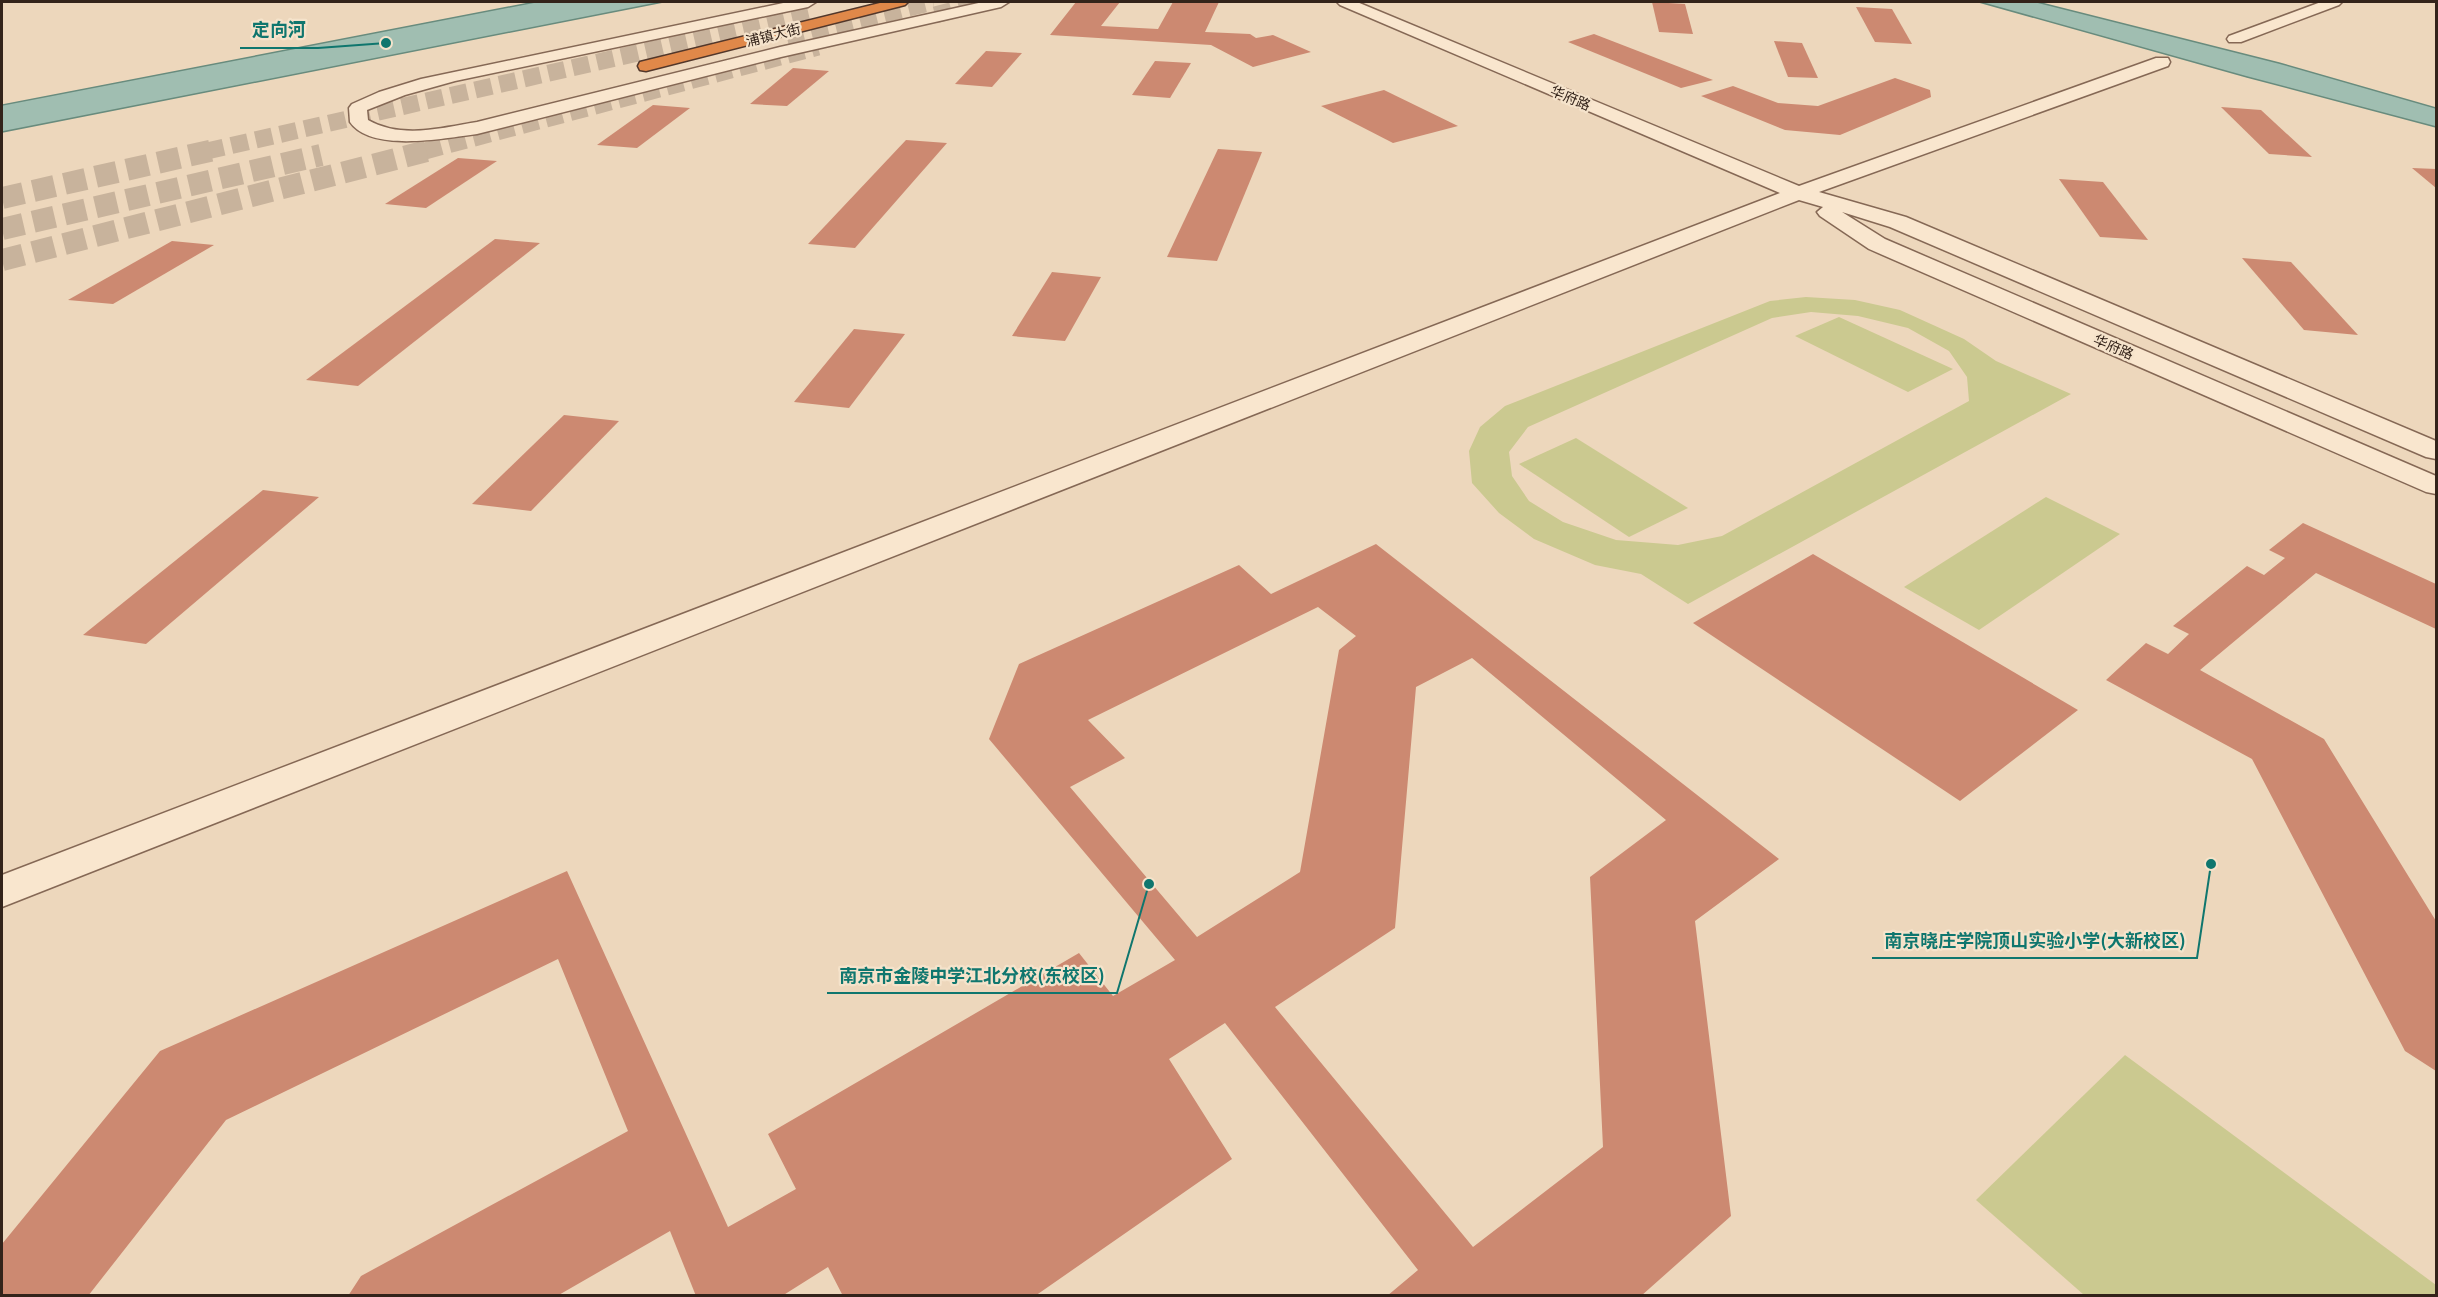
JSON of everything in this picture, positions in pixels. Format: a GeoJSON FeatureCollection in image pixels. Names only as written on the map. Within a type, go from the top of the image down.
{"type":"FeatureCollection","features":[{"type":"Feature","properties":{"kind":"highway","name":"浦镇大街"},"geometry":{"type":"LineString","coordinates":[[646,66],[900,2]]}},
{"type":"Feature","properties":{"kind":"street"},"geometry":{"type":"LineString","coordinates":[[808,2],[415,85],[377,98],[358,108],[359,122],[368,129],[393,134],[427,135],[477,128],[757,57],[1001,2]]}},
{"type":"Feature","properties":{"kind":"street","name":"华府路"},"geometry":{"type":"LineString","coordinates":[[1345,2],[1798,193],[1898,222],[2436,452]]}},
{"type":"Feature","properties":{"kind":"street"},"geometry":{"type":"LineString","coordinates":[[2235,39],[2334,2]]}},
{"type":"Feature","properties":{"kind":"street"},"geometry":{"type":"LineString","coordinates":[[2,891],[1798,193],[2162,62]]}},
{"type":"Feature","properties":{"kind":"street","name":"华府路"},"geometry":{"type":"LineString","coordinates":[[1798,193],[1877,244],[2436,486]]}},
{"type":"Feature","properties":{"kind":"shaded area"},"geometry":{"type":"Polygon","coordinates":[[[535,2],[663,2],[2,132],[2,105],[535,2]]]}},
{"type":"Feature","properties":{"kind":"shaded area"},"geometry":{"type":"Polygon","coordinates":[[[1979,2],[2037,2],[2279,63],[2436,108],[2436,127],[2247,77],[1979,2]]]}},
{"type":"Feature","properties":{"kind":"shaded area"},"geometry":{"type":"Polygon","coordinates":[[[1806,297],[1855,300],[1900,310],[1964,339],[1996,361],[2071,394],[1688,604],[1641,574],[1595,565],[1534,539],[1499,513],[1472,483],[1469,451],[1480,427],[1505,406],[1770,301],[1806,297]],[[1811,312],[1772,318],[1528,427],[1509,452],[1512,476],[1529,501],[1563,522],[1616,540],[1678,545],[1722,536],[1969,401],[1967,377],[1949,351],[1908,328],[1858,316],[1811,312]]]}},
{"type":"Feature","properties":{"kind":"shaded area"},"geometry":{"type":"Polygon","coordinates":[[[1839,317],[1953,369],[1908,392],[1795,336],[1839,317]]]}},
{"type":"Feature","properties":{"kind":"shaded area"},"geometry":{"type":"Polygon","coordinates":[[[1576,438],[1688,508],[1629,537],[1519,464],[1576,438]]]}},
{"type":"Feature","properties":{"kind":"shaded area"},"geometry":{"type":"Polygon","coordinates":[[[2046,497],[2120,534],[1979,630],[1904,587],[2046,497]]]}},
{"type":"Feature","properties":{"kind":"shaded area"},"geometry":{"type":"Polygon","coordinates":[[[2125,1055],[2436,1285],[2436,1295],[2084,1295],[1976,1200],[2125,1055]]]}},
{"type":"Feature","properties":{"kind":"building"},"geometry":{"type":"Polygon","coordinates":[[[1076,2],[1120,2],[1101,26],[1158,29],[1173,2],[1219,2],[1205,32],[1250,34],[1256,38],[1273,35],[1311,52],[1253,67],[1211,45],[1050,35],[1076,2]]]}},
{"type":"Feature","properties":{"kind":"building"},"geometry":{"type":"Polygon","coordinates":[[[1652,2],[1685,4],[1693,34],[1659,32],[1652,2]]]}},
{"type":"Feature","properties":{"kind":"building"},"geometry":{"type":"Polygon","coordinates":[[[1856,7],[1892,9],[1912,44],[1875,42],[1856,7]]]}},
{"type":"Feature","properties":{"kind":"building"},"geometry":{"type":"Polygon","coordinates":[[[1594,34],[1713,80],[1681,88],[1568,42],[1594,34]]]}},
{"type":"Feature","properties":{"kind":"building"},"geometry":{"type":"Polygon","coordinates":[[[1774,41],[1802,43],[1818,78],[1788,77],[1774,41]]]}},
{"type":"Feature","properties":{"kind":"building"},"geometry":{"type":"Polygon","coordinates":[[[986,51],[1022,53],[992,87],[955,84],[986,51]]]}},
{"type":"Feature","properties":{"kind":"building"},"geometry":{"type":"Polygon","coordinates":[[[1155,61],[1191,63],[1170,98],[1132,95],[1155,61]]]}},
{"type":"Feature","properties":{"kind":"building"},"geometry":{"type":"Polygon","coordinates":[[[793,68],[829,71],[787,106],[750,104],[793,68]]]}},
{"type":"Feature","properties":{"kind":"building"},"geometry":{"type":"Polygon","coordinates":[[[1895,78],[1930,90],[1931,97],[1840,135],[1785,130],[1701,96],[1733,86],[1778,103],[1818,106],[1895,78]]]}},
{"type":"Feature","properties":{"kind":"building"},"geometry":{"type":"Polygon","coordinates":[[[1384,90],[1458,126],[1393,143],[1321,106],[1384,90]]]}},
{"type":"Feature","properties":{"kind":"building"},"geometry":{"type":"Polygon","coordinates":[[[653,105],[690,108],[637,148],[597,145],[653,105]]]}},
{"type":"Feature","properties":{"kind":"building"},"geometry":{"type":"Polygon","coordinates":[[[2221,107],[2261,110],[2312,157],[2269,154],[2221,107]]]}},
{"type":"Feature","properties":{"kind":"building"},"geometry":{"type":"Polygon","coordinates":[[[906,140],[947,143],[855,248],[808,244],[906,140]]]}},
{"type":"Feature","properties":{"kind":"building"},"geometry":{"type":"Polygon","coordinates":[[[1218,149],[1262,152],[1217,261],[1167,257],[1218,149]]]}},
{"type":"Feature","properties":{"kind":"building"},"geometry":{"type":"Polygon","coordinates":[[[458,158],[497,161],[426,208],[385,204],[458,158]]]}},
{"type":"Feature","properties":{"kind":"building"},"geometry":{"type":"Polygon","coordinates":[[[2412,168],[2436,169],[2436,188],[2412,168]]]}},
{"type":"Feature","properties":{"kind":"building"},"geometry":{"type":"Polygon","coordinates":[[[2059,179],[2103,182],[2148,240],[2100,237],[2059,179]]]}},
{"type":"Feature","properties":{"kind":"building"},"geometry":{"type":"Polygon","coordinates":[[[495,239],[540,243],[358,386],[306,380],[495,239]]]}},
{"type":"Feature","properties":{"kind":"building"},"geometry":{"type":"Polygon","coordinates":[[[172,241],[214,245],[113,304],[68,300],[172,241]]]}},
{"type":"Feature","properties":{"kind":"building"},"geometry":{"type":"Polygon","coordinates":[[[2242,258],[2291,262],[2358,335],[2304,330],[2242,258]]]}},
{"type":"Feature","properties":{"kind":"building"},"geometry":{"type":"Polygon","coordinates":[[[1052,272],[1101,277],[1065,341],[1012,336],[1052,272]]]}},
{"type":"Feature","properties":{"kind":"building"},"geometry":{"type":"Polygon","coordinates":[[[854,329],[905,334],[849,408],[794,402],[854,329]]]}},
{"type":"Feature","properties":{"kind":"building"},"geometry":{"type":"Polygon","coordinates":[[[564,415],[619,421],[531,511],[472,504],[564,415]]]}},
{"type":"Feature","properties":{"kind":"building"},"geometry":{"type":"Polygon","coordinates":[[[263,490],[319,497],[146,644],[83,635],[263,490]]]}},
{"type":"Feature","properties":{"kind":"building"},"geometry":{"type":"Polygon","coordinates":[[[2303,523],[2436,584],[2436,629],[2316,573],[2200,670],[2324,739],[2436,921],[2436,1071],[2405,1051],[2252,759],[2106,680],[2146,643],[2168,654],[2189,634],[2173,626],[2247,566],[2264,575],[2285,558],[2269,550],[2303,523]]]}},
{"type":"Feature","properties":{"kind":"building"},"geometry":{"type":"Polygon","coordinates":[[[1376,544],[1779,859],[1695,921],[1731,1216],[1641,1296],[1387,1296],[1418,1270],[1225,1023],[1169,1059],[1232,1159],[1035,1296],[843,1296],[828,1267],[782,1296],[696,1296],[670,1231],[557,1296],[348,1296],[361,1276],[628,1131],[558,959],[226,1120],[88,1296],[2,1296],[2,1244],[160,1051],[567,871],[728,1227],[796,1189],[768,1134],[1079,953],[1113,996],[1175,960],[989,739],[1019,664],[1239,565],[1271,594],[1376,544]],[[1318,607],[1088,720],[1125,758],[1070,787],[1197,937],[1300,872],[1339,650],[1356,636],[1318,607]],[[1472,658],[1416,687],[1395,928],[1275,1007],[1473,1247],[1603,1147],[1590,877],[1666,820],[1472,658]]]}},
{"type":"Feature","properties":{"kind":"building"},"geometry":{"type":"Polygon","coordinates":[[[1813,554],[2078,710],[1960,801],[1693,623],[1813,554]]]}},
{"type":"Feature","properties":{"kind":"tunnel"},"geometry":{"type":"LineString","coordinates":[[787,38],[933,2]]}},
{"type":"Feature","properties":{"kind":"tunnel"},"geometry":{"type":"LineString","coordinates":[[935,15],[984,2]]}},
{"type":"Feature","properties":{"kind":"tunnel"},"geometry":{"type":"LineString","coordinates":[[207,151],[813,13]]}},
{"type":"Feature","properties":{"kind":"tunnel"},"geometry":{"type":"LineString","coordinates":[[425,151],[818,47]]}},
{"type":"Feature","properties":{"kind":"tunnel"},"geometry":{"type":"LineString","coordinates":[[2,198],[214,150]]}},
{"type":"Feature","properties":{"kind":"tunnel"},"geometry":{"type":"LineString","coordinates":[[2,260],[431,150]]}},
{"type":"Feature","properties":{"kind":"tunnel"},"geometry":{"type":"LineString","coordinates":[[2,229],[321,155]]}},
{"type":"Feature","properties":{"kind":"place","name":"定向河"},"geometry":{"type":"Point","coordinates":[386,43]}},
{"type":"Feature","properties":{"kind":"place","name":"南京晓庄学院顶山实验小学(大新校区)"},"geometry":{"type":"Point","coordinates":[2211,864]}},
{"type":"Feature","properties":{"kind":"place","name":"南京市金陵中学江北分校(东校区)"},"geometry":{"type":"Point","coordinates":[1149,884]}}]}
